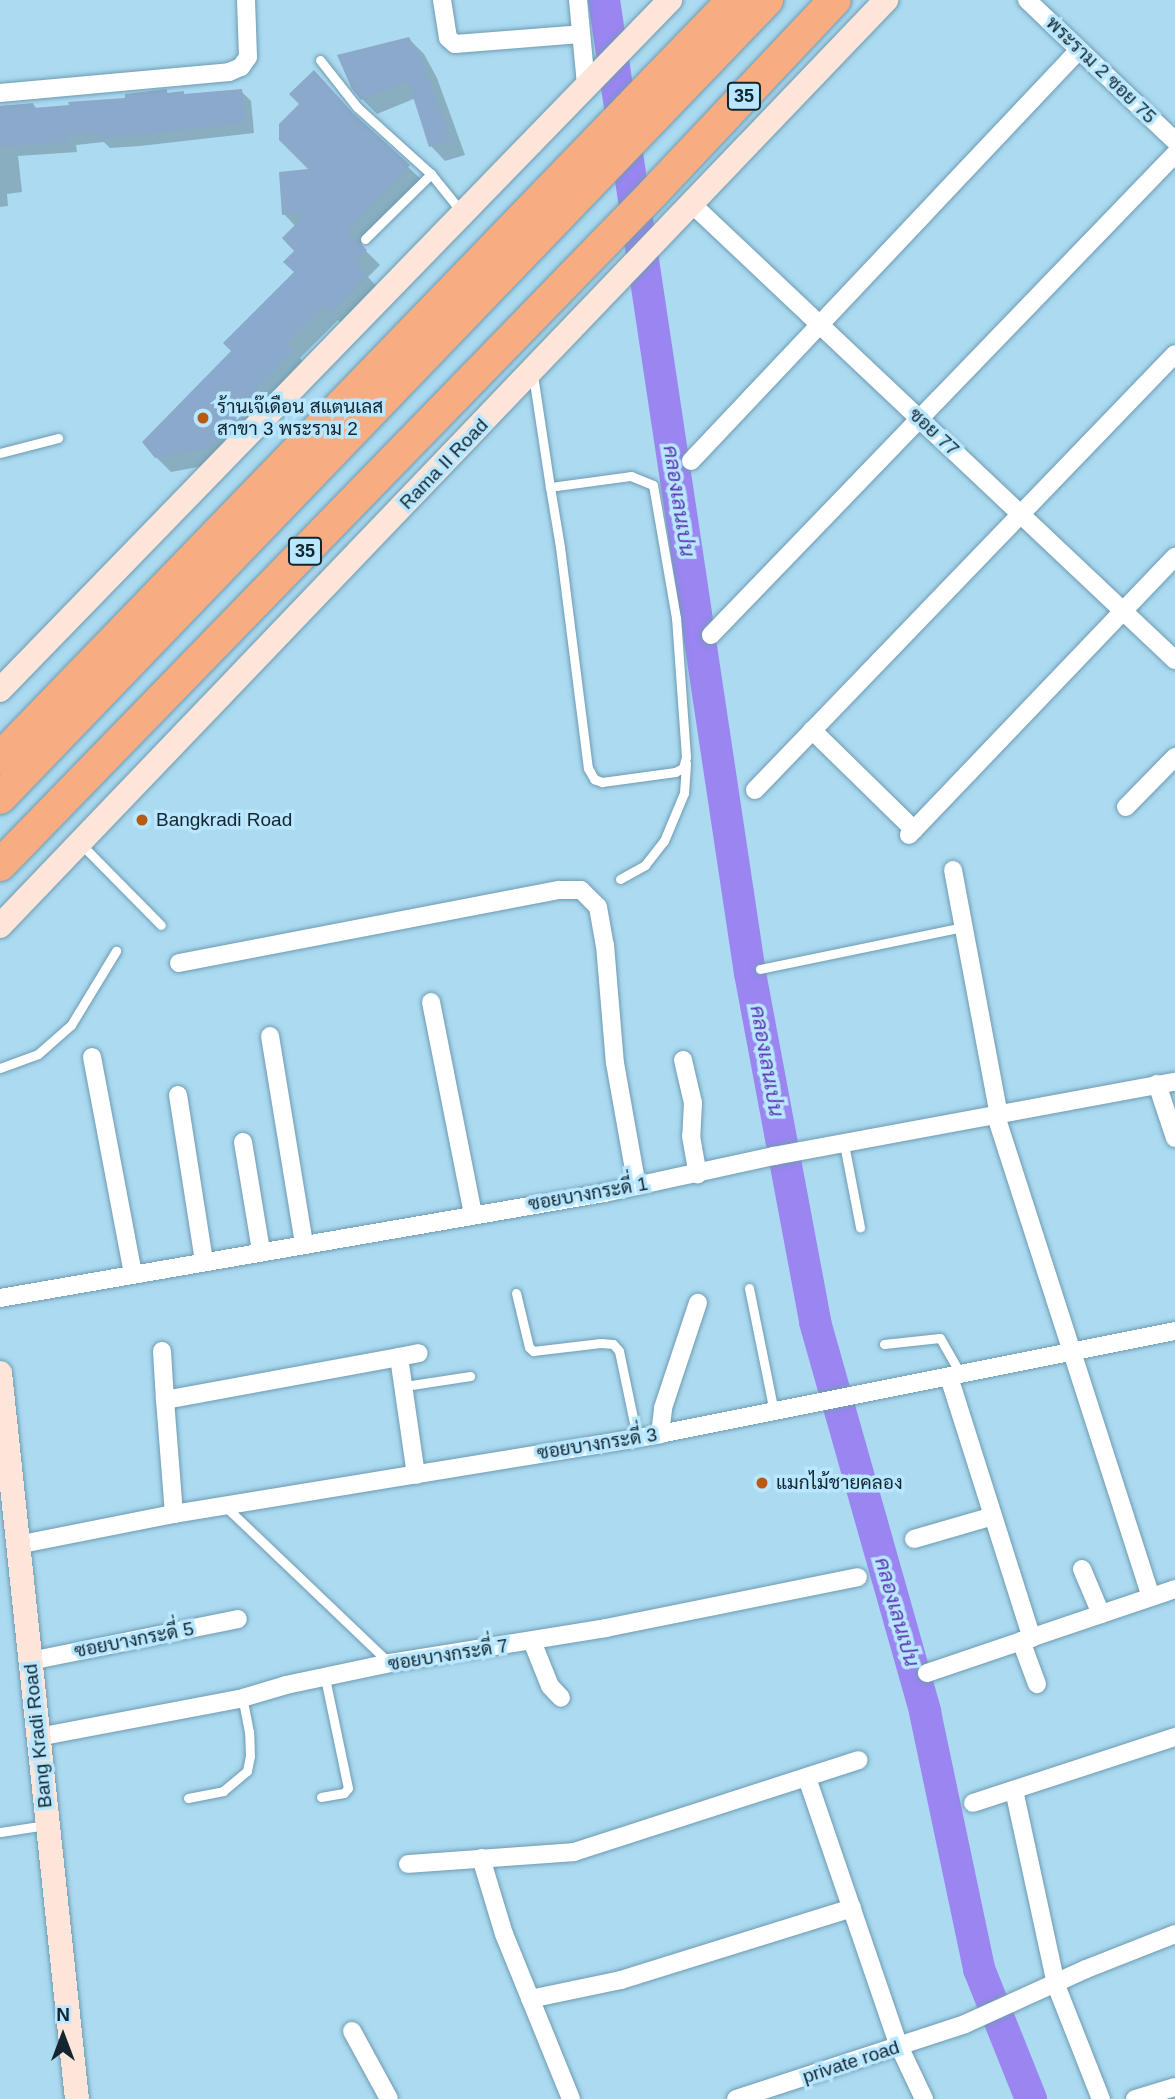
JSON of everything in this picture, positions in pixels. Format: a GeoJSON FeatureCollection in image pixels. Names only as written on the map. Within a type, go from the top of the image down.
{"type":"FeatureCollection","features":[{"type":"Feature","properties":{"kind":"highway"},"geometry":{"type":"LineString","coordinates":[[0,758],[731,0]]}},
{"type":"Feature","properties":{"kind":"highway"},"geometry":{"type":"LineString","coordinates":[[0,798],[767,0]]}},
{"type":"Feature","properties":{"kind":"highway"},"geometry":{"type":"LineString","coordinates":[[0,848],[812,0]]}},
{"type":"Feature","properties":{"kind":"highway","name":"Rama II Road"},"geometry":{"type":"LineString","coordinates":[[0,865],[653,193],[835,0]]}},
{"type":"Feature","properties":{"kind":"main road"},"geometry":{"type":"LineString","coordinates":[[0,690],[670,0]]}},
{"type":"Feature","properties":{"kind":"main road","name":"Rama II Road"},"geometry":{"type":"LineString","coordinates":[[0,926],[693,205],[886,0]]}},
{"type":"Feature","properties":{"kind":"main road","name":"Bang Kradi Road"},"geometry":{"type":"LineString","coordinates":[[1,1388],[77,2099]]}},
{"type":"Feature","properties":{"kind":"street"},"geometry":{"type":"LineString","coordinates":[[0,93],[229,72],[241,67],[248,57],[246,0]]}},
{"type":"Feature","properties":{"kind":"street"},"geometry":{"type":"LineString","coordinates":[[442,0],[448,38],[455,44],[581,34]]}},
{"type":"Feature","properties":{"kind":"street"},"geometry":{"type":"LineString","coordinates":[[578,0],[590,80]]}},
{"type":"Feature","properties":{"kind":"street","name":"พระราม 2 ซอย 75"},"geometry":{"type":"LineString","coordinates":[[1027,0],[1175,141]]}},
{"type":"Feature","properties":{"kind":"street"},"geometry":{"type":"LineString","coordinates":[[691,461],[1079,50]]}},
{"type":"Feature","properties":{"kind":"street"},"geometry":{"type":"LineString","coordinates":[[711,635],[1175,154]]}},
{"type":"Feature","properties":{"kind":"street","name":"ซอย 77"},"geometry":{"type":"LineString","coordinates":[[693,205],[1175,660]]}},
{"type":"Feature","properties":{"kind":"street"},"geometry":{"type":"LineString","coordinates":[[755,790],[1175,354]]}},
{"type":"Feature","properties":{"kind":"street"},"geometry":{"type":"LineString","coordinates":[[812,730],[911,832],[1175,557]]}},
{"type":"Feature","properties":{"kind":"street"},"geometry":{"type":"LineString","coordinates":[[1126,807],[1175,757]]}},
{"type":"Feature","properties":{"kind":"street"},"geometry":{"type":"LineString","coordinates":[[953,870],[997,1115],[1070,1352],[1151,1597]]}},
{"type":"Feature","properties":{"kind":"street"},"geometry":{"type":"LineString","coordinates":[[179,963],[559,890],[581,890],[597,907],[605,945],[615,1063],[637,1186]]}},
{"type":"Feature","properties":{"kind":"street"},"geometry":{"type":"LineString","coordinates":[[431,1002],[474,1215]]}},
{"type":"Feature","properties":{"kind":"street"},"geometry":{"type":"LineString","coordinates":[[270,1036],[304,1244]]}},
{"type":"Feature","properties":{"kind":"street"},"geometry":{"type":"LineString","coordinates":[[93,1057],[133,1274]]}},
{"type":"Feature","properties":{"kind":"street"},"geometry":{"type":"LineString","coordinates":[[684,1059],[693,1103],[691,1136],[698,1174]]}},
{"type":"Feature","properties":{"kind":"street"},"geometry":{"type":"LineString","coordinates":[[1166,1083],[1175,1138]]}},
{"type":"Feature","properties":{"kind":"street","name":"ซอยบางกระดี่ 1"},"geometry":{"type":"LineString","coordinates":[[0,1298],[637,1186],[786,1154],[1166,1083]]}},
{"type":"Feature","properties":{"kind":"street"},"geometry":{"type":"LineString","coordinates":[[178,1095],[204,1261]]}},
{"type":"Feature","properties":{"kind":"street"},"geometry":{"type":"LineString","coordinates":[[243,1142],[261,1251]]}},
{"type":"Feature","properties":{"kind":"street"},"geometry":{"type":"LineString","coordinates":[[660,1434],[666,1396],[698,1303]]}},
{"type":"Feature","properties":{"kind":"street","name":"ซอยบางกระดี่ 3"},"geometry":{"type":"LineString","coordinates":[[17,1545],[174,1514],[660,1434],[1175,1331]]}},
{"type":"Feature","properties":{"kind":"street"},"geometry":{"type":"LineString","coordinates":[[162,1351],[174,1514]]}},
{"type":"Feature","properties":{"kind":"street"},"geometry":{"type":"LineString","coordinates":[[165,1399],[419,1353]]}},
{"type":"Feature","properties":{"kind":"street"},"geometry":{"type":"LineString","coordinates":[[399,1357],[416,1475]]}},
{"type":"Feature","properties":{"kind":"street"},"geometry":{"type":"LineString","coordinates":[[954,1375],[1037,1684]]}},
{"type":"Feature","properties":{"kind":"street"},"geometry":{"type":"LineString","coordinates":[[914,1539],[993,1516]]}},
{"type":"Feature","properties":{"kind":"street"},"geometry":{"type":"LineString","coordinates":[[1082,1569],[1101,1614]]}},
{"type":"Feature","properties":{"kind":"street","name":"ซอยบางกระดี่ 7"},"geometry":{"type":"LineString","coordinates":[[38,1737],[243,1697],[390,1663],[532,1641],[858,1577]]}},
{"type":"Feature","properties":{"kind":"street"},"geometry":{"type":"LineString","coordinates":[[927,1673],[1175,1589]]}},
{"type":"Feature","properties":{"kind":"street","name":"ซอยบางกระดี่ 5"},"geometry":{"type":"LineString","coordinates":[[30,1661],[238,1619]]}},
{"type":"Feature","properties":{"kind":"street"},"geometry":{"type":"LineString","coordinates":[[532,1641],[550,1686],[561,1698]]}},
{"type":"Feature","properties":{"kind":"street"},"geometry":{"type":"LineString","coordinates":[[973,1803],[1175,1737]]}},
{"type":"Feature","properties":{"kind":"street"},"geometry":{"type":"LineString","coordinates":[[408,1864],[574,1852],[807,1779],[859,1760]]}},
{"type":"Feature","properties":{"kind":"street"},"geometry":{"type":"LineString","coordinates":[[807,1779],[900,2046],[924,2099]]}},
{"type":"Feature","properties":{"kind":"street"},"geometry":{"type":"LineString","coordinates":[[1014,1790],[1056,1985],[1101,2099]]}},
{"type":"Feature","properties":{"kind":"street"},"geometry":{"type":"LineString","coordinates":[[481,1858],[504,1934],[571,2099]]}},
{"type":"Feature","properties":{"kind":"street"},"geometry":{"type":"LineString","coordinates":[[530,1999],[621,1980],[852,1908]]}},
{"type":"Feature","properties":{"kind":"street"},"geometry":{"type":"LineString","coordinates":[[1056,1985],[1086,1969],[1175,1934]]}},
{"type":"Feature","properties":{"kind":"street","name":"private road"},"geometry":{"type":"LineString","coordinates":[[736,2099],[965,2024],[1056,1985]]}},
{"type":"Feature","properties":{"kind":"street"},"geometry":{"type":"LineString","coordinates":[[352,2031],[388,2099]]}},
{"type":"Feature","properties":{"kind":"street"},"geometry":{"type":"LineString","coordinates":[[1135,2099],[1175,2087]]}},
{"type":"Feature","properties":{"kind":"lane"},"geometry":{"type":"LineString","coordinates":[[320,60],[357,107],[431,174],[462,213]]}},
{"type":"Feature","properties":{"kind":"lane"},"geometry":{"type":"LineString","coordinates":[[365,239],[431,174]]}},
{"type":"Feature","properties":{"kind":"lane"},"geometry":{"type":"LineString","coordinates":[[532,372],[588,768],[594,779],[601,782],[675,772],[683,768],[686,757]]}},
{"type":"Feature","properties":{"kind":"lane"},"geometry":{"type":"LineString","coordinates":[[0,453],[58,438]]}},
{"type":"Feature","properties":{"kind":"lane"},"geometry":{"type":"LineString","coordinates":[[550,487],[631,476],[653,485],[676,618],[686,757],[684,793],[664,841],[645,865],[620,879]]}},
{"type":"Feature","properties":{"kind":"lane"},"geometry":{"type":"LineString","coordinates":[[78,842],[161,925]]}},
{"type":"Feature","properties":{"kind":"lane"},"geometry":{"type":"LineString","coordinates":[[760,969],[962,927]]}},
{"type":"Feature","properties":{"kind":"lane"},"geometry":{"type":"LineString","coordinates":[[0,1068],[38,1054],[71,1025],[116,951]]}},
{"type":"Feature","properties":{"kind":"lane"},"geometry":{"type":"LineString","coordinates":[[844,1144],[860,1227]]}},
{"type":"Feature","properties":{"kind":"lane"},"geometry":{"type":"LineString","coordinates":[[749,1288],[774,1412]]}},
{"type":"Feature","properties":{"kind":"lane"},"geometry":{"type":"LineString","coordinates":[[516,1293],[529,1347],[534,1351],[601,1343],[613,1344],[619,1351],[637,1437]]}},
{"type":"Feature","properties":{"kind":"lane"},"geometry":{"type":"LineString","coordinates":[[884,1343],[940,1338],[954,1375]]}},
{"type":"Feature","properties":{"kind":"lane"},"geometry":{"type":"LineString","coordinates":[[405,1386],[470,1376]]}},
{"type":"Feature","properties":{"kind":"lane"},"geometry":{"type":"LineString","coordinates":[[225,1506],[390,1663]]}},
{"type":"Feature","properties":{"kind":"lane"},"geometry":{"type":"LineString","coordinates":[[321,1797],[344,1793],[348,1788],[325,1678]]}},
{"type":"Feature","properties":{"kind":"lane"},"geometry":{"type":"LineString","coordinates":[[188,1798],[223,1791],[239,1780],[247,1770],[249,1732],[243,1697]]}},
{"type":"Feature","properties":{"kind":"lane"},"geometry":{"type":"LineString","coordinates":[[0,1832],[48,1825]]}},
{"type":"Feature","properties":{"kind":"building"},"geometry":{"type":"Polygon","coordinates":[[[409,37],[423,62],[451,141],[429,147],[408,81],[361,100],[352,89],[337,55],[409,37]]]}},
{"type":"Feature","properties":{"kind":"building"},"geometry":{"type":"Polygon","coordinates":[[[314,70],[352,112],[410,165],[347,230],[367,250],[355,262],[368,275],[330,314],[323,307],[287,343],[294,350],[257,388],[264,394],[210,448],[155,458],[142,442],[231,351],[223,343],[294,272],[283,262],[294,251],[282,238],[307,213],[282,215],[279,172],[308,169],[279,140],[279,124],[299,104],[289,94],[314,70]]]}},
{"type":"Feature","properties":{"kind":"building"},"geometry":{"type":"Polygon","coordinates":[[[167,89],[167,93],[184,91],[184,94],[242,89],[245,123],[98,139],[98,133],[67,136],[68,143],[0,147],[0,106],[33,103],[34,108],[69,105],[68,102],[125,98],[125,94],[167,89]]]}},
{"type":"Feature","properties":{"kind":"waterway","name":"คลองเลนเปน"},"geometry":{"type":"LineString","coordinates":[[604,0],[750,973],[815,1322],[925,1712],[979,1969],[1031,2099]]}},
{"type":"Feature","properties":{"kind":"place","name":"ร้านเจ๊เดือน สแตนเลส สาขา 3 พระราม 2"},"geometry":{"type":"Point","coordinates":[203,418]}},
{"type":"Feature","properties":{"kind":"place","name":"Bangkradi Road"},"geometry":{"type":"Point","coordinates":[142,820]}},
{"type":"Feature","properties":{"kind":"place","name":"แมกไม้ชายคลอง"},"geometry":{"type":"Point","coordinates":[762,1483]}}]}
